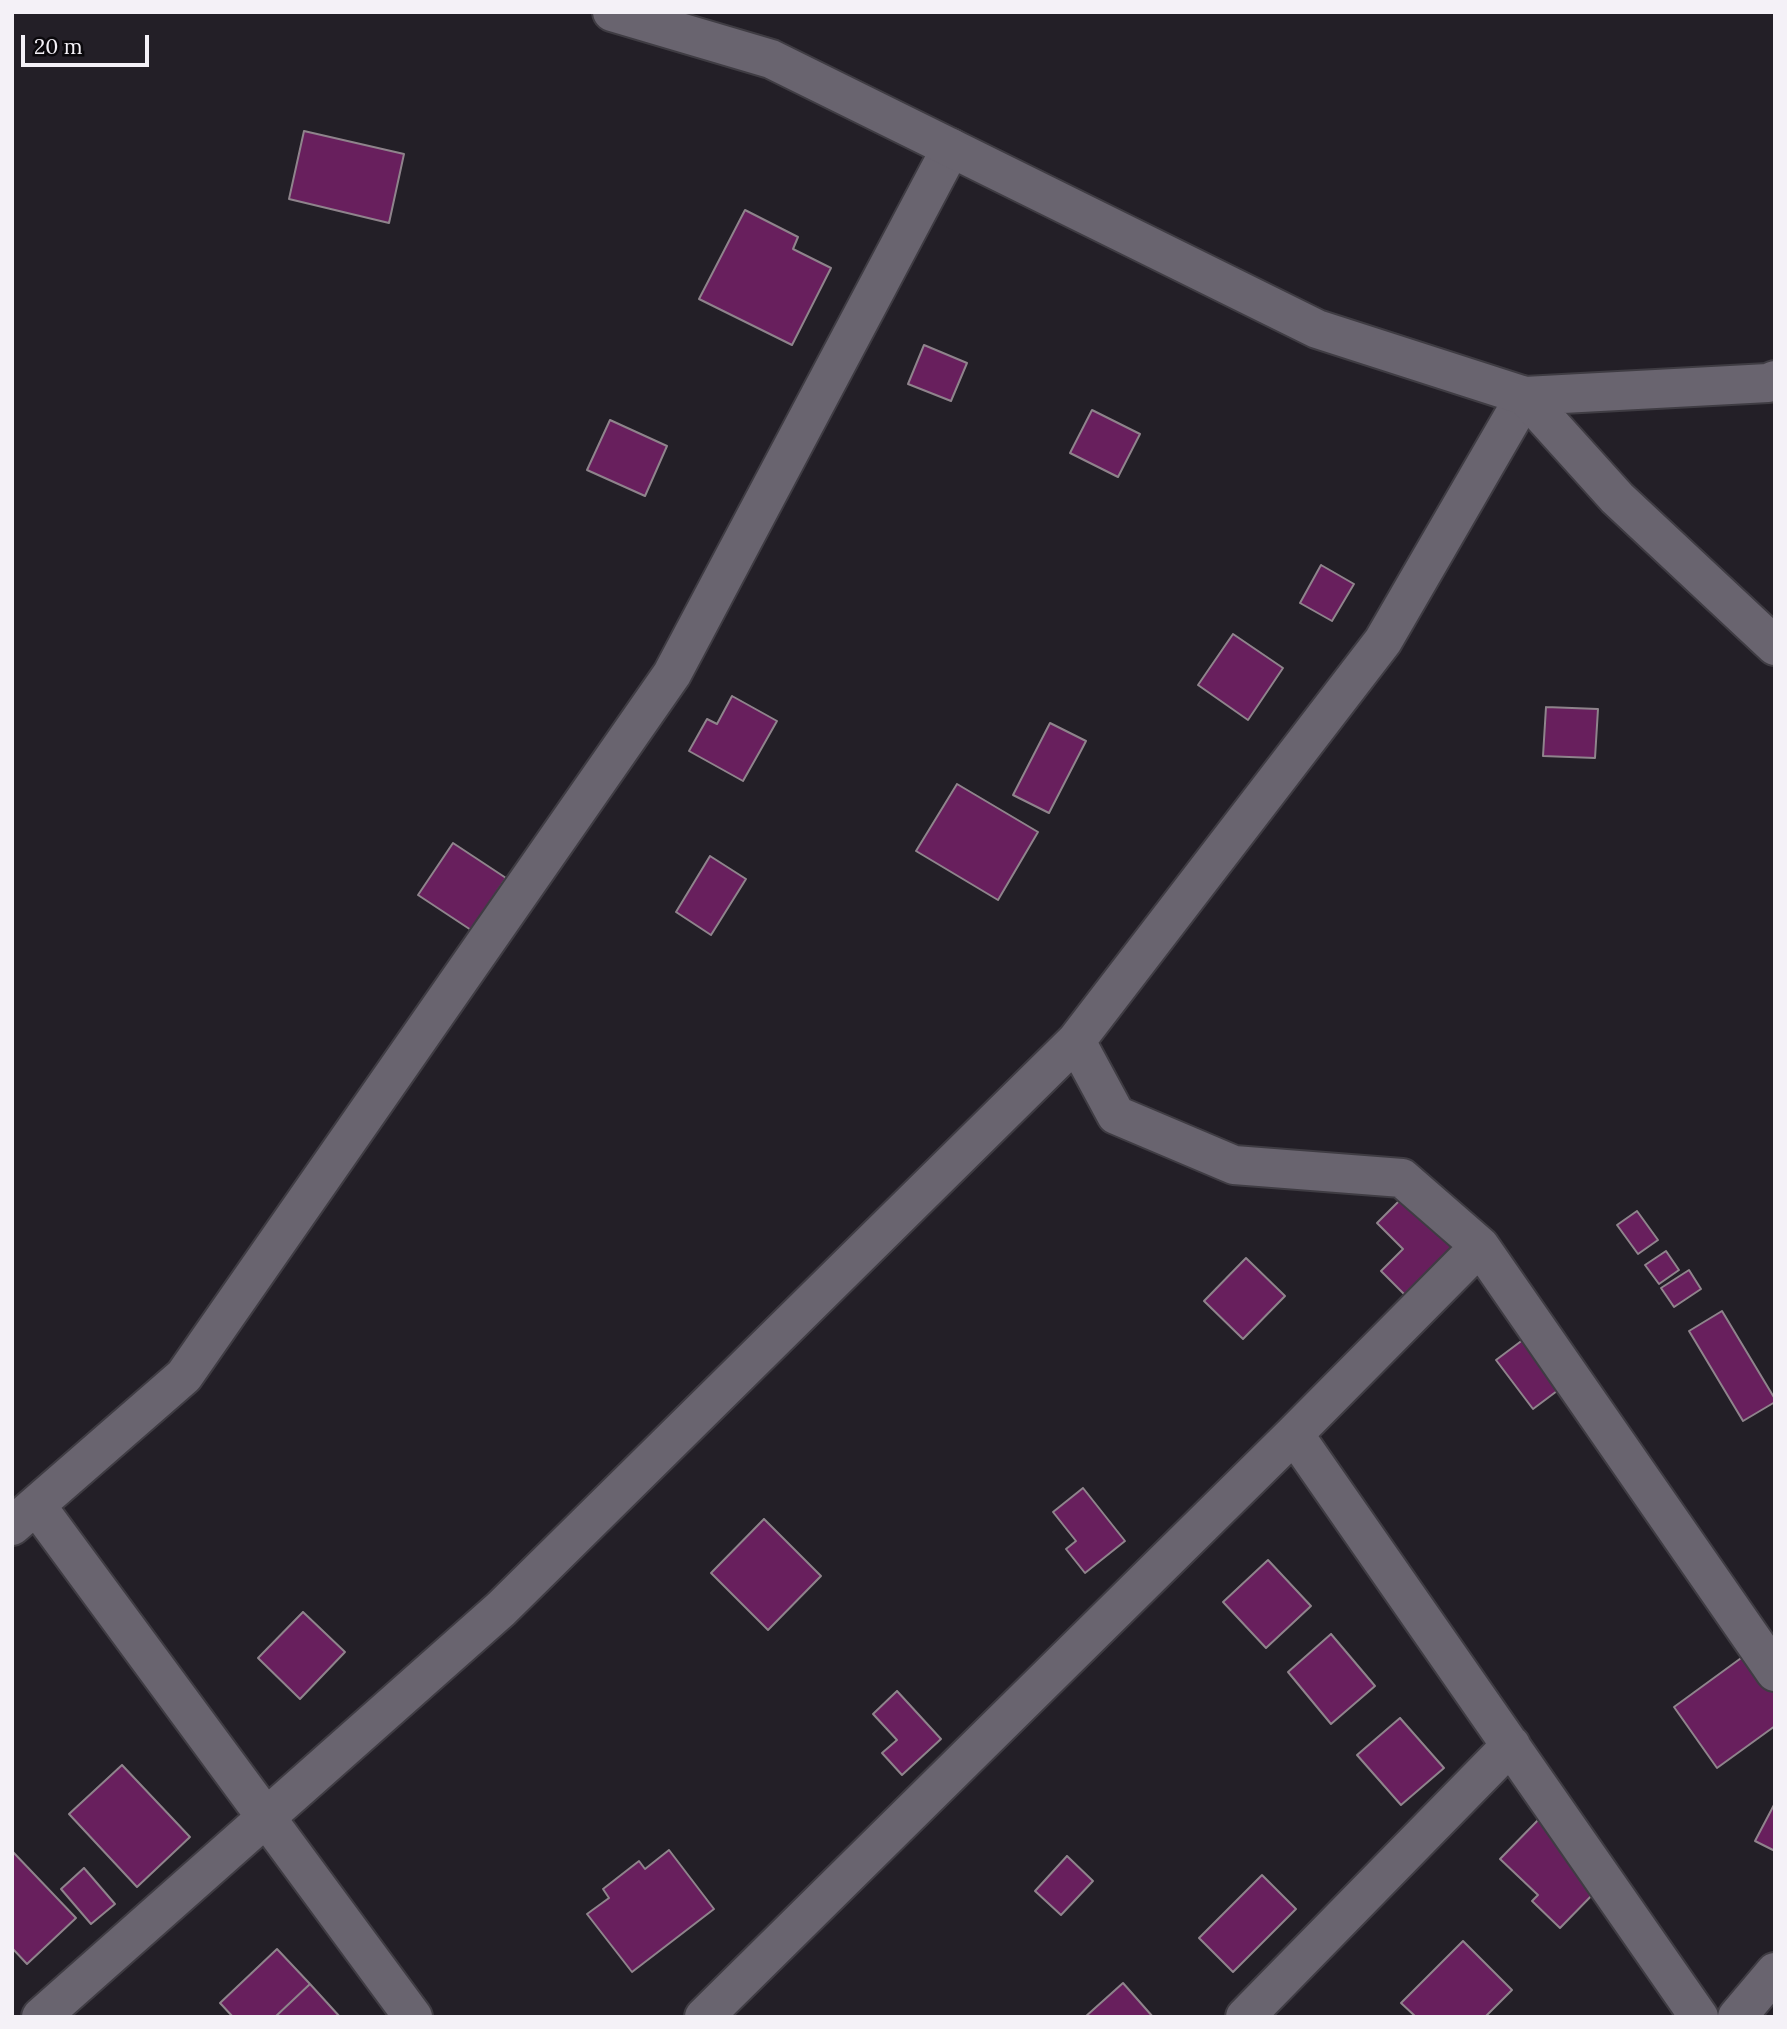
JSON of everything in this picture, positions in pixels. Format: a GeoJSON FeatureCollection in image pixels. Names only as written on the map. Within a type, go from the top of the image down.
{"type":"FeatureCollection","features":[{"type":"Feature","properties":{"kind":"street"},"geometry":{"type":"LineString","coordinates":[[612,12],[771,59],[1317,330],[1525,396],[1768,383],[1775,380]]}},
{"type":"Feature","properties":{"kind":"street"},"geometry":{"type":"LineString","coordinates":[[413,2017],[266,1818],[24,1516],[184,1376],[672,674],[951,148]]}},
{"type":"Feature","properties":{"kind":"street"},"geometry":{"type":"LineString","coordinates":[[1525,396],[1617,498],[1775,646]]}},
{"type":"Feature","properties":{"kind":"street"},"geometry":{"type":"LineString","coordinates":[[41,2017],[501,1609],[1076,1041],[1382,641],[1525,396]]}},
{"type":"Feature","properties":{"kind":"street"},"geometry":{"type":"LineString","coordinates":[[1076,1041],[1116,1115],[1234,1165],[1402,1178],[1480,1246],[1775,1672]]}},
{"type":"Feature","properties":{"kind":"street"},"geometry":{"type":"LineString","coordinates":[[704,2017],[1294,1434],[1480,1246]]}},
{"type":"Feature","properties":{"kind":"street"},"geometry":{"type":"LineString","coordinates":[[1294,1434],[1699,2017]]}},
{"type":"Feature","properties":{"kind":"street"},"geometry":{"type":"LineString","coordinates":[[1245,2017],[1511,1745]]}},
{"type":"Feature","properties":{"kind":"street"},"geometry":{"type":"LineString","coordinates":[[1737,2017],[1775,1972]]}},
{"type":"Feature","properties":{"kind":"building"},"geometry":{"type":"Polygon","coordinates":[[[304,131],[404,154],[389,223],[289,199],[304,131]]]}},
{"type":"Feature","properties":{"kind":"building"},"geometry":{"type":"Polygon","coordinates":[[[745,210],[798,237],[793,249],[831,268],[792,345],[699,299],[745,210]]]}},
{"type":"Feature","properties":{"kind":"building"},"geometry":{"type":"Polygon","coordinates":[[[924,345],[967,363],[951,401],[908,384],[924,345]]]}},
{"type":"Feature","properties":{"kind":"building"},"geometry":{"type":"Polygon","coordinates":[[[1092,410],[1140,434],[1118,477],[1070,453],[1092,410]]]}},
{"type":"Feature","properties":{"kind":"building"},"geometry":{"type":"Polygon","coordinates":[[[610,420],[667,446],[645,496],[587,470],[610,420]]]}},
{"type":"Feature","properties":{"kind":"building"},"geometry":{"type":"Polygon","coordinates":[[[1321,565],[1354,584],[1332,621],[1300,603],[1321,565]]]}},
{"type":"Feature","properties":{"kind":"building"},"geometry":{"type":"Polygon","coordinates":[[[1233,634],[1283,668],[1248,720],[1198,685],[1233,634]]]}},
{"type":"Feature","properties":{"kind":"building"},"geometry":{"type":"Polygon","coordinates":[[[732,696],[777,721],[743,781],[689,751],[707,719],[717,724],[732,696]]]}},
{"type":"Feature","properties":{"kind":"building"},"geometry":{"type":"Polygon","coordinates":[[[1546,707],[1598,709],[1595,758],[1543,756],[1546,707]]]}},
{"type":"Feature","properties":{"kind":"building"},"geometry":{"type":"Polygon","coordinates":[[[1050,723],[1086,741],[1049,813],[1013,795],[1050,723]]]}},
{"type":"Feature","properties":{"kind":"building"},"geometry":{"type":"Polygon","coordinates":[[[957,784],[1038,832],[998,900],[916,851],[957,784]]]}},
{"type":"Feature","properties":{"kind":"building"},"geometry":{"type":"Polygon","coordinates":[[[453,843],[506,878],[471,930],[418,895],[453,843]]]}},
{"type":"Feature","properties":{"kind":"building"},"geometry":{"type":"Polygon","coordinates":[[[710,856],[746,879],[711,935],[676,912],[710,856]]]}},
{"type":"Feature","properties":{"kind":"building"},"geometry":{"type":"Polygon","coordinates":[[[1411,1189],[1465,1242],[1409,1299],[1381,1271],[1403,1249],[1377,1223],[1411,1189]]]}},
{"type":"Feature","properties":{"kind":"building"},"geometry":{"type":"Polygon","coordinates":[[[1637,1211],[1658,1240],[1638,1254],[1617,1225],[1637,1211]]]}},
{"type":"Feature","properties":{"kind":"building"},"geometry":{"type":"Polygon","coordinates":[[[1666,1251],[1679,1270],[1659,1284],[1645,1265],[1666,1251]]]}},
{"type":"Feature","properties":{"kind":"building"},"geometry":{"type":"Polygon","coordinates":[[[1246,1258],[1285,1296],[1243,1339],[1204,1301],[1246,1258]]]}},
{"type":"Feature","properties":{"kind":"building"},"geometry":{"type":"Polygon","coordinates":[[[1689,1270],[1701,1289],[1674,1307],[1661,1288],[1689,1270]]]}},
{"type":"Feature","properties":{"kind":"building"},"geometry":{"type":"Polygon","coordinates":[[[1722,1311],[1775,1399],[1775,1402],[1743,1421],[1689,1331],[1722,1311]]]}},
{"type":"Feature","properties":{"kind":"building"},"geometry":{"type":"Polygon","coordinates":[[[1532,1333],[1569,1382],[1533,1409],[1496,1360],[1532,1333]]]}},
{"type":"Feature","properties":{"kind":"building"},"geometry":{"type":"Polygon","coordinates":[[[1083,1488],[1125,1541],[1085,1573],[1066,1549],[1076,1541],[1053,1512],[1083,1488]]]}},
{"type":"Feature","properties":{"kind":"building"},"geometry":{"type":"Polygon","coordinates":[[[764,1519],[821,1576],[768,1630],[711,1573],[764,1519]]]}},
{"type":"Feature","properties":{"kind":"building"},"geometry":{"type":"Polygon","coordinates":[[[1268,1560],[1311,1606],[1266,1648],[1223,1602],[1268,1560]]]}},
{"type":"Feature","properties":{"kind":"building"},"geometry":{"type":"Polygon","coordinates":[[[303,1612],[345,1652],[300,1699],[258,1658],[303,1612]]]}},
{"type":"Feature","properties":{"kind":"building"},"geometry":{"type":"Polygon","coordinates":[[[1331,1634],[1375,1686],[1331,1724],[1288,1672],[1331,1634]]]}},
{"type":"Feature","properties":{"kind":"building"},"geometry":{"type":"Polygon","coordinates":[[[1748,1653],[1775,1691],[1775,1726],[1717,1768],[1674,1707],[1748,1653]]]}},
{"type":"Feature","properties":{"kind":"building"},"geometry":{"type":"Polygon","coordinates":[[[897,1691],[941,1739],[902,1775],[882,1753],[897,1740],[873,1714],[897,1691]]]}},
{"type":"Feature","properties":{"kind":"building"},"geometry":{"type":"Polygon","coordinates":[[[1400,1718],[1444,1768],[1401,1805],[1357,1755],[1400,1718]]]}},
{"type":"Feature","properties":{"kind":"building"},"geometry":{"type":"Polygon","coordinates":[[[122,1765],[190,1837],[137,1887],[69,1814],[122,1765]]]}},
{"type":"Feature","properties":{"kind":"building"},"geometry":{"type":"Polygon","coordinates":[[[1775,1803],[1775,1851],[1755,1841],[1775,1803]]]}},
{"type":"Feature","properties":{"kind":"building"},"geometry":{"type":"Polygon","coordinates":[[[1540,1818],[1599,1888],[1560,1928],[1532,1901],[1538,1895],[1500,1859],[1540,1818]]]}},
{"type":"Feature","properties":{"kind":"building"},"geometry":{"type":"Polygon","coordinates":[[[669,1850],[714,1909],[632,1972],[587,1914],[609,1898],[603,1889],[639,1861],[645,1869],[669,1850]]]}},
{"type":"Feature","properties":{"kind":"building"},"geometry":{"type":"Polygon","coordinates":[[[13,1852],[76,1918],[27,1964],[12,1948],[13,1852]]]}},
{"type":"Feature","properties":{"kind":"building"},"geometry":{"type":"Polygon","coordinates":[[[1067,1856],[1093,1881],[1061,1915],[1035,1891],[1067,1856]]]}},
{"type":"Feature","properties":{"kind":"building"},"geometry":{"type":"Polygon","coordinates":[[[84,1868],[115,1904],[91,1924],[61,1889],[84,1868]]]}},
{"type":"Feature","properties":{"kind":"building"},"geometry":{"type":"Polygon","coordinates":[[[1262,1875],[1296,1909],[1233,1972],[1199,1938],[1262,1875]]]}},
{"type":"Feature","properties":{"kind":"building"},"geometry":{"type":"Polygon","coordinates":[[[1463,1941],[1512,1990],[1485,2017],[1416,2017],[1401,2003],[1463,1941]]]}},
{"type":"Feature","properties":{"kind":"building"},"geometry":{"type":"Polygon","coordinates":[[[277,1949],[310,1984],[275,2017],[233,2017],[220,2003],[277,1949]]]}},
{"type":"Feature","properties":{"kind":"building"},"geometry":{"type":"Polygon","coordinates":[[[1123,1983],[1153,2017],[1085,2017],[1123,1983]]]}},
{"type":"Feature","properties":{"kind":"building"},"geometry":{"type":"Polygon","coordinates":[[[310,1984],[340,2017],[275,2017],[310,1984]]]}}]}
